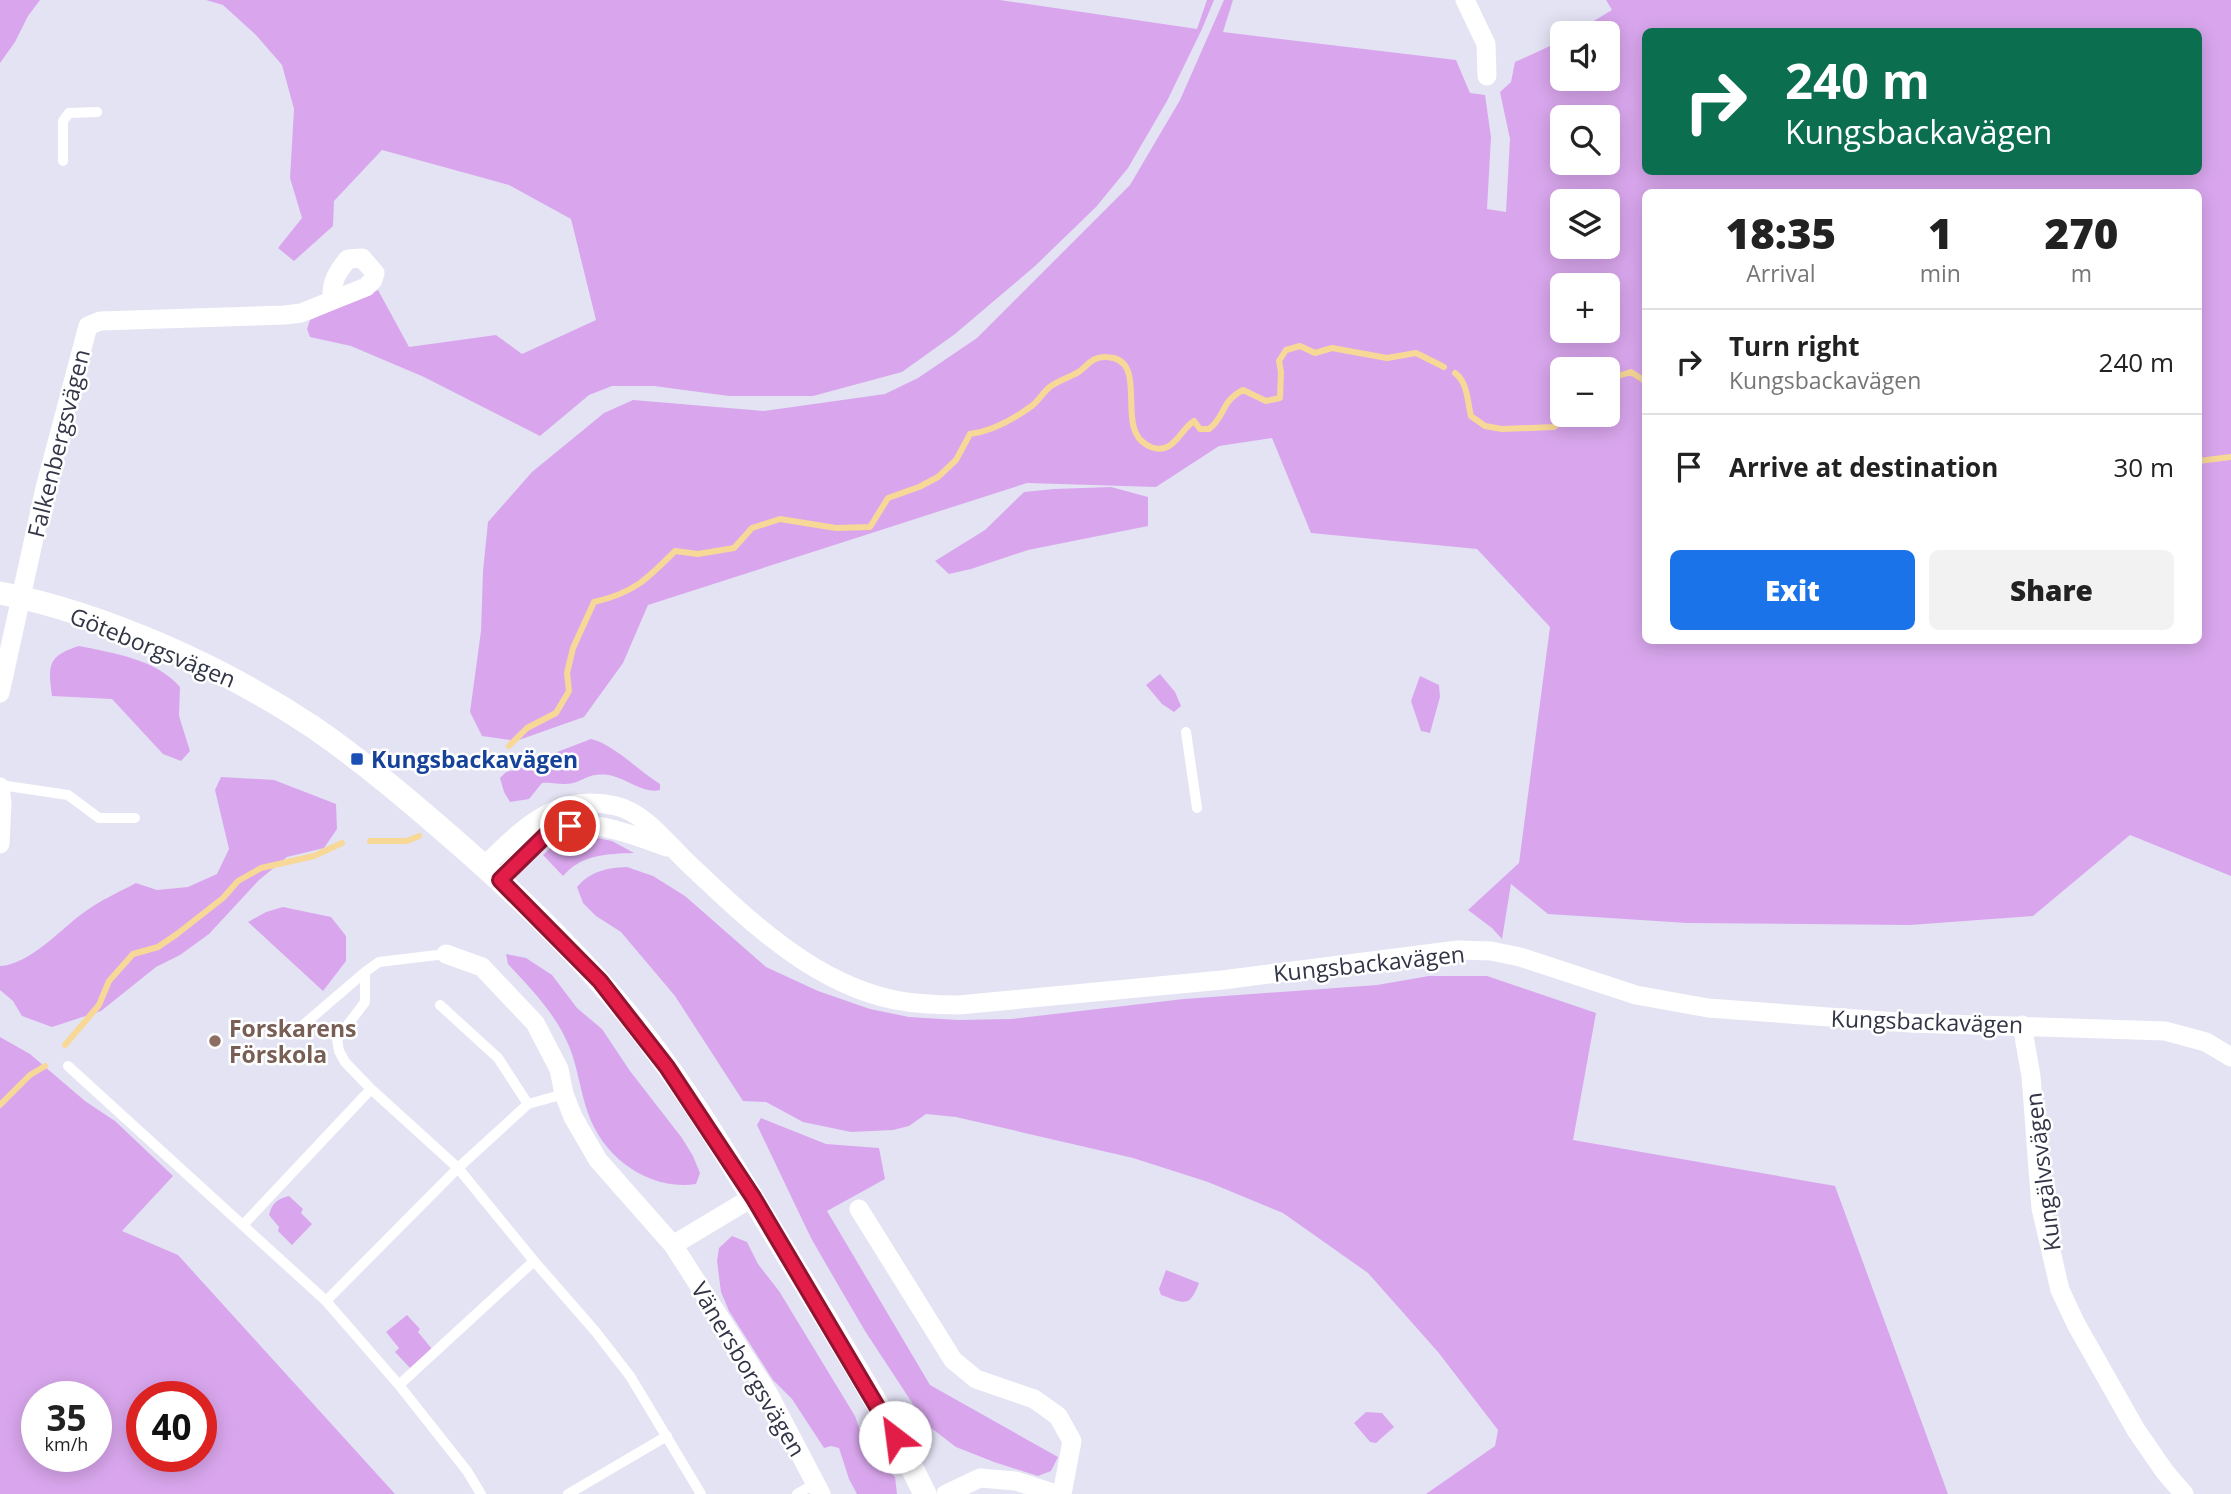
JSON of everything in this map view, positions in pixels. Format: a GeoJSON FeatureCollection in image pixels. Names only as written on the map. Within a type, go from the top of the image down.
{"type":"FeatureCollection","features":[{"type":"Feature","properties":{"kind":"street"},"geometry":{"type":"LineString","coordinates":[[1465,0],[1486,44],[1487,76]]}},
{"type":"Feature","properties":{"kind":"street","name":"Falkenbergsvägen"},"geometry":{"type":"LineString","coordinates":[[10,595],[45,488],[88,326],[100,321],[285,315],[301,313],[332,299]]}},
{"type":"Feature","properties":{"kind":"street"},"geometry":{"type":"LineString","coordinates":[[0,692],[10,595]]}},
{"type":"Feature","properties":{"kind":"street","name":"Göteborgsvägen"},"geometry":{"type":"LineString","coordinates":[[10,595],[101,622],[181,654],[247,686],[313,727],[357,759],[492,873],[600,981],[637,1027],[706,1124],[753,1197],[908,1460],[925,1494]]}},
{"type":"Feature","properties":{"kind":"street"},"geometry":{"type":"LineString","coordinates":[[0,786],[0,844]]}},
{"type":"Feature","properties":{"kind":"street","name":"Kungsbackavägen"},"geometry":{"type":"LineString","coordinates":[[492,873],[535,820],[560,807],[593,803],[619,807],[645,821],[759,927],[822,973],[862,990],[920,1004],[959,1005],[1222,980],[1475,950],[1520,957],[1636,995],[1708,1008],[1912,1023],[2165,1031],[2206,1042],[2231,1057]]}},
{"type":"Feature","properties":{"kind":"street","name":"Vänersborgsvägen"},"geometry":{"type":"LineString","coordinates":[[446,954],[482,967],[535,1023],[559,1069],[564,1094],[573,1117],[598,1160],[673,1245],[768,1393],[819,1489]]}},
{"type":"Feature","properties":{"kind":"street","name":"Kungälvsvägen"},"geometry":{"type":"LineString","coordinates":[[2022,1025],[2031,1076],[2041,1208],[2060,1290],[2076,1324],[2136,1430],[2184,1494]]}},
{"type":"Feature","properties":{"kind":"street"},"geometry":{"type":"LineString","coordinates":[[673,1245],[753,1197]]}},
{"type":"Feature","properties":{"kind":"street"},"geometry":{"type":"LineString","coordinates":[[859,1209],[953,1360],[976,1379],[1034,1399],[1058,1416],[1072,1441],[1062,1494]]}},
{"type":"Feature","properties":{"kind":"street"},"geometry":{"type":"LineString","coordinates":[[946,1494],[981,1478],[1016,1481],[1056,1494]]}},
{"type":"Feature","properties":{"kind":"lane"},"geometry":{"type":"LineString","coordinates":[[63,161],[63,121],[69,113],[97,112]]}},
{"type":"Feature","properties":{"kind":"lane"},"geometry":{"type":"LineString","coordinates":[[1186,732],[1197,807]]}},
{"type":"Feature","properties":{"kind":"lane"},"geometry":{"type":"LineString","coordinates":[[0,786],[68,795],[99,818],[135,818]]}},
{"type":"Feature","properties":{"kind":"lane"},"geometry":{"type":"LineString","coordinates":[[302,1026],[379,962],[446,954]]}},
{"type":"Feature","properties":{"kind":"lane"},"geometry":{"type":"LineString","coordinates":[[365,972],[365,1002],[337,1040],[338,1051],[345,1062],[458,1168],[595,1331],[630,1376],[701,1494]]}},
{"type":"Feature","properties":{"kind":"lane"},"geometry":{"type":"LineString","coordinates":[[440,1005],[498,1058],[528,1104]]}},
{"type":"Feature","properties":{"kind":"lane"},"geometry":{"type":"LineString","coordinates":[[68,1066],[326,1301],[398,1385],[467,1471],[481,1494]]}},
{"type":"Feature","properties":{"kind":"lane"},"geometry":{"type":"LineString","coordinates":[[243,1225],[371,1089]]}},
{"type":"Feature","properties":{"kind":"lane"},"geometry":{"type":"LineString","coordinates":[[326,1301],[458,1168],[528,1104],[564,1094]]}},
{"type":"Feature","properties":{"kind":"lane"},"geometry":{"type":"LineString","coordinates":[[398,1385],[534,1261]]}},
{"type":"Feature","properties":{"kind":"lane"},"geometry":{"type":"LineString","coordinates":[[568,1494],[667,1436]]}},
{"type":"Feature","properties":{"kind":"lane"},"geometry":{"type":"LineString","coordinates":[[797,1494],[819,1489]]}},
{"type":"Feature","properties":{"kind":"shaded area"},"geometry":{"type":"Polygon","coordinates":[[[0,0],[40,0],[0,63],[0,0]]]}},
{"type":"Feature","properties":{"kind":"shaded area"},"geometry":{"type":"Polygon","coordinates":[[[206,0],[1000,0],[1197,29],[1207,0],[1214,0],[1167,101],[1128,168],[1096,207],[1035,266],[955,334],[902,372],[813,396],[729,396],[654,386],[612,386],[589,395],[540,436],[424,377],[351,346],[310,337],[307,329],[310,320],[378,290],[409,347],[496,335],[522,354],[596,320],[571,219],[509,185],[382,150],[334,201],[333,226],[294,261],[278,248],[302,218],[290,178],[294,109],[282,65],[256,35],[223,5],[206,0]]]}},
{"type":"Feature","properties":{"kind":"shaded area"},"geometry":{"type":"Polygon","coordinates":[[[1224,0],[1233,0],[1223,32],[1456,60],[1470,93],[1485,95],[1491,137],[1487,209],[1506,212],[1510,139],[1500,92],[1511,82],[1515,62],[1550,46],[1550,91],[1620,91],[1620,21],[1594,21],[1612,10],[1606,0],[2231,0],[2231,876],[2130,835],[2033,916],[1910,925],[1687,923],[1548,914],[1511,884],[1502,939],[1468,910],[1519,863],[1550,627],[1477,549],[1311,533],[1272,438],[1219,446],[1156,487],[1027,483],[648,605],[623,663],[584,717],[516,741],[482,736],[470,712],[481,631],[488,522],[532,472],[604,413],[633,400],[764,411],[885,394],[918,378],[977,338],[1130,185],[1180,100],[1224,0]]]}},
{"type":"Feature","properties":{"kind":"shaded area"},"geometry":{"type":"Polygon","coordinates":[[[1111,487],[1148,497],[1148,526],[1028,550],[949,574],[935,561],[985,530],[1024,492],[1111,487]]]}},
{"type":"Feature","properties":{"kind":"shaded area"},"geometry":{"type":"Polygon","coordinates":[[[79,646],[146,664],[170,677],[180,687],[179,716],[190,751],[181,761],[163,754],[112,699],[52,696],[50,670],[55,658],[79,646]]]}},
{"type":"Feature","properties":{"kind":"shaded area"},"geometry":{"type":"Polygon","coordinates":[[[1160,674],[1175,692],[1181,706],[1174,712],[1162,704],[1146,685],[1160,674]]]}},
{"type":"Feature","properties":{"kind":"shaded area"},"geometry":{"type":"Polygon","coordinates":[[[1420,676],[1439,685],[1440,697],[1430,733],[1421,731],[1411,701],[1420,676]]]}},
{"type":"Feature","properties":{"kind":"shaded area"},"geometry":{"type":"Polygon","coordinates":[[[591,739],[626,758],[660,784],[660,790],[648,790],[613,776],[597,775],[570,784],[542,783],[529,799],[510,802],[500,778],[506,772],[538,764],[544,757],[591,739]]]}},
{"type":"Feature","properties":{"kind":"shaded area"},"geometry":{"type":"Polygon","coordinates":[[[221,777],[274,780],[336,804],[337,829],[324,848],[287,857],[259,880],[209,934],[180,955],[156,967],[101,1011],[52,1027],[22,1016],[13,1001],[0,990],[0,966],[22,960],[89,909],[136,883],[157,890],[188,887],[217,874],[229,849],[215,790],[221,777]]]}},
{"type":"Feature","properties":{"kind":"shaded area"},"geometry":{"type":"Polygon","coordinates":[[[588,836],[612,841],[634,853],[587,859],[563,876],[543,855],[558,841],[588,836]]]}},
{"type":"Feature","properties":{"kind":"shaded area"},"geometry":{"type":"Polygon","coordinates":[[[627,867],[653,876],[685,896],[766,967],[818,991],[870,1009],[909,1017],[1011,1019],[1184,999],[1377,985],[1429,976],[1487,976],[1596,1013],[1573,1140],[1835,1186],[1948,1494],[1426,1494],[1495,1446],[1498,1430],[1438,1352],[1368,1273],[1283,1213],[1208,1182],[1133,1158],[956,1117],[926,1114],[909,1126],[893,1130],[851,1132],[803,1122],[766,1102],[743,1101],[675,996],[621,932],[596,916],[583,903],[577,887],[588,877],[599,871],[627,867]]]}},
{"type":"Feature","properties":{"kind":"shaded area"},"geometry":{"type":"Polygon","coordinates":[[[283,907],[331,917],[346,936],[346,961],[323,991],[248,922],[266,912],[283,907]]]}},
{"type":"Feature","properties":{"kind":"shaded area"},"geometry":{"type":"Polygon","coordinates":[[[506,954],[526,958],[552,975],[577,1008],[602,1029],[693,1156],[700,1173],[696,1184],[678,1185],[645,1176],[630,1168],[604,1144],[588,1113],[572,1054],[563,1034],[542,1002],[508,964],[506,954]]]}},
{"type":"Feature","properties":{"kind":"shaded area"},"geometry":{"type":"Polygon","coordinates":[[[0,1037],[30,1054],[85,1101],[115,1121],[173,1176],[122,1231],[178,1255],[395,1494],[0,1494],[0,1037]]]}},
{"type":"Feature","properties":{"kind":"shaded area"},"geometry":{"type":"Polygon","coordinates":[[[761,1118],[826,1144],[879,1148],[885,1179],[827,1211],[930,1385],[1058,1457],[1051,1471],[1038,1476],[994,1462],[956,1447],[926,1424],[865,1331],[811,1238],[757,1125],[761,1118]]]}},
{"type":"Feature","properties":{"kind":"shaded area"},"geometry":{"type":"Polygon","coordinates":[[[289,1196],[303,1209],[301,1213],[312,1224],[292,1245],[278,1231],[279,1227],[269,1215],[276,1202],[289,1196]]]}},
{"type":"Feature","properties":{"kind":"shaded area"},"geometry":{"type":"Polygon","coordinates":[[[732,1236],[747,1242],[758,1264],[779,1291],[855,1416],[866,1448],[895,1477],[897,1494],[857,1494],[839,1448],[824,1448],[792,1399],[773,1380],[729,1311],[721,1292],[717,1261],[719,1248],[732,1236]]]}},
{"type":"Feature","properties":{"kind":"shaded area"},"geometry":{"type":"Polygon","coordinates":[[[1166,1270],[1199,1283],[1189,1300],[1180,1302],[1161,1295],[1159,1289],[1166,1270]]]}},
{"type":"Feature","properties":{"kind":"shaded area"},"geometry":{"type":"Polygon","coordinates":[[[407,1315],[420,1329],[418,1332],[432,1349],[410,1368],[395,1352],[399,1348],[386,1332],[407,1315]]]}},
{"type":"Feature","properties":{"kind":"shaded area"},"geometry":{"type":"Polygon","coordinates":[[[1366,1412],[1382,1413],[1394,1427],[1376,1443],[1370,1442],[1354,1423],[1366,1412]]]}},
{"type":"Feature","properties":{"kind":"waterway"},"geometry":{"type":"LineString","coordinates":[[509,746],[527,728],[556,713],[569,691],[567,673],[573,648],[594,602],[620,594],[639,584],[675,551],[698,554],[734,548],[752,528],[780,519],[836,528],[870,527],[888,498],[938,477],[956,460],[970,434],[995,427],[1018,415],[1033,405],[1051,386],[1077,373],[1095,359],[1107,357],[1120,361],[1127,369],[1133,424],[1138,436],[1149,446],[1160,449],[1171,445],[1194,421],[1200,429],[1209,429],[1230,399],[1243,390],[1266,401],[1280,398],[1279,361],[1286,350],[1300,346],[1315,353],[1332,348],[1387,358],[1416,353],[1444,367]]}},
{"type":"Feature","properties":{"kind":"waterway"},"geometry":{"type":"LineString","coordinates":[[1620,375],[1631,372],[1642,379]]}},
{"type":"Feature","properties":{"kind":"waterway"},"geometry":{"type":"LineString","coordinates":[[1455,373],[1465,387],[1471,416],[1485,426],[1502,429],[1554,427]]}},
{"type":"Feature","properties":{"kind":"waterway"},"geometry":{"type":"LineString","coordinates":[[2202,461],[2231,457]]}},
{"type":"Feature","properties":{"kind":"waterway"},"geometry":{"type":"LineString","coordinates":[[370,841],[407,841],[419,836]]}},
{"type":"Feature","properties":{"kind":"waterway"},"geometry":{"type":"LineString","coordinates":[[65,1045],[99,1005],[109,981],[133,954],[158,947],[223,898],[238,881],[261,868],[314,856],[342,843]]}},
{"type":"Feature","properties":{"kind":"waterway"},"geometry":{"type":"LineString","coordinates":[[0,1105],[30,1075],[45,1066]]}},
{"type":"Feature","properties":{"kind":"place","name":"Kungsbackavägen"},"geometry":{"type":"Point","coordinates":[357,759]}},
{"type":"Feature","properties":{"kind":"place","name":"Forskarens Förskola"},"geometry":{"type":"Point","coordinates":[215,1041]}},
{"type":"Feature","properties":{"kind":"route"},"geometry":{"type":"LineString","coordinates":[[570,826],[547,834],[500,880],[600,981],[667,1067],[753,1197],[895,1437]]}}]}
